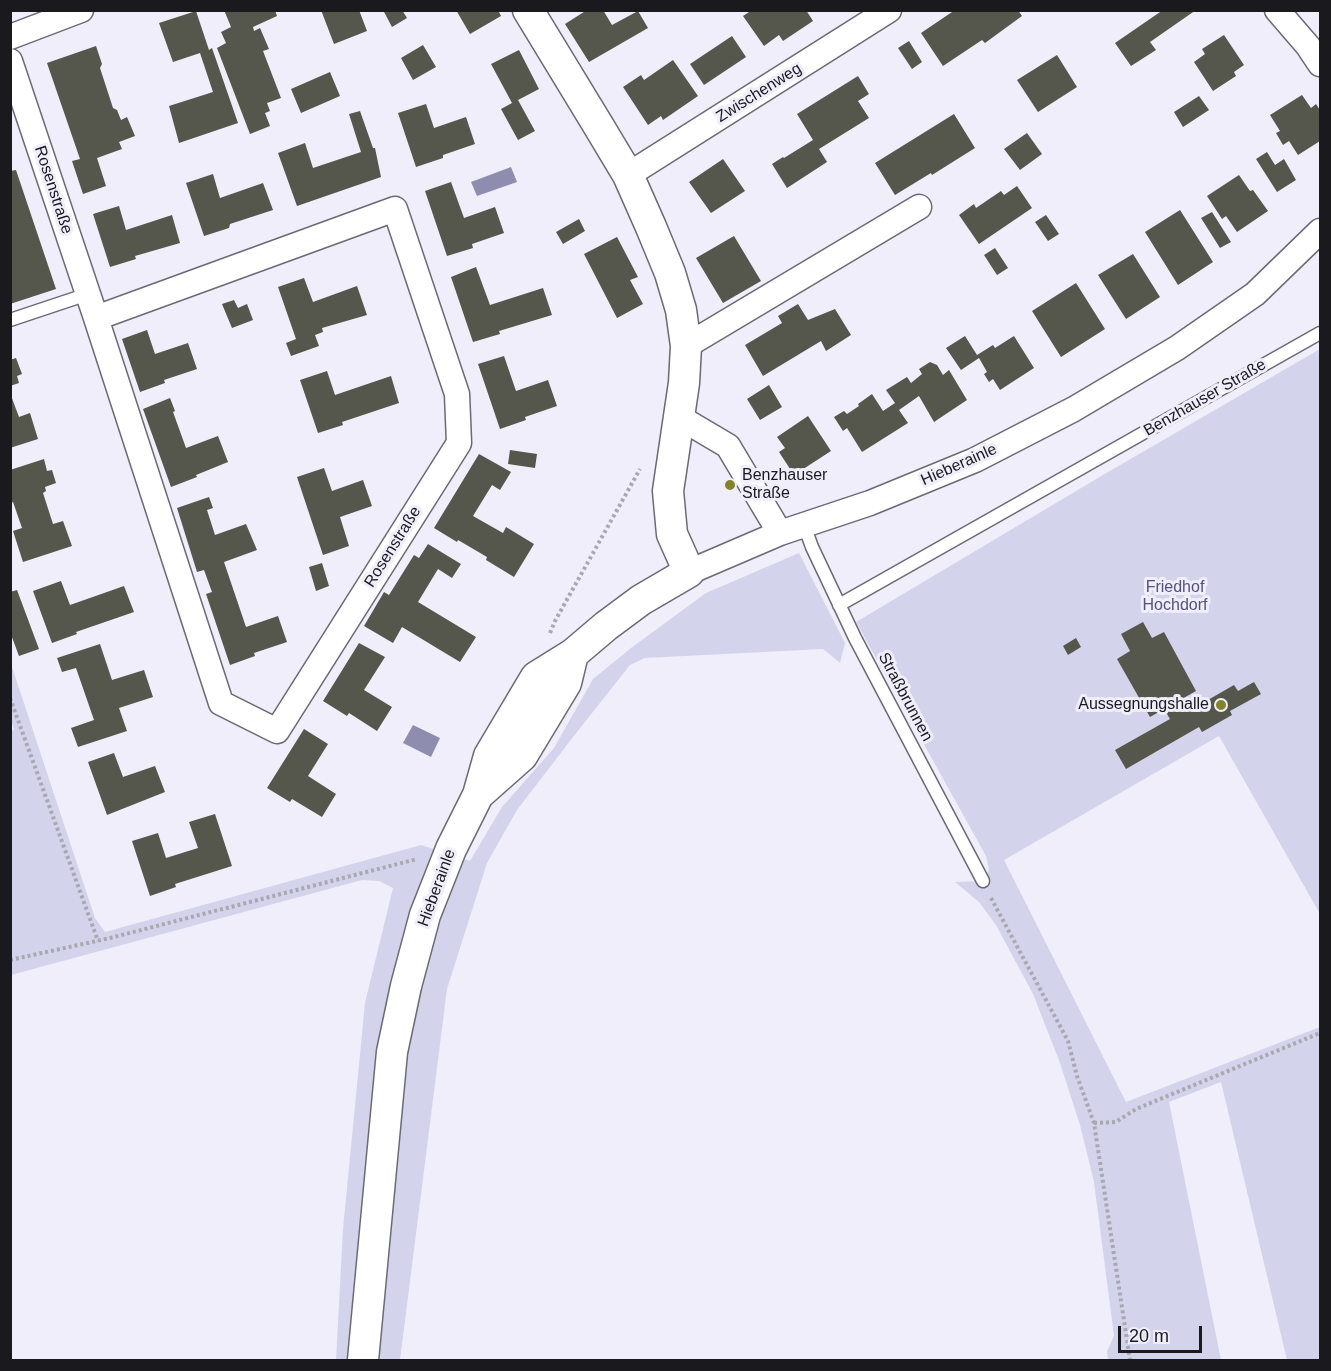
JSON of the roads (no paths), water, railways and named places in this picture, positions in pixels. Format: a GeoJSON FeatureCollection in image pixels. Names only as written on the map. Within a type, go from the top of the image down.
{"type":"FeatureCollection","features":[{"type":"Feature","properties":{"kind":"street"},"geometry":{"type":"LineString","coordinates":[[10,37],[81,10]]}},
{"type":"Feature","properties":{"kind":"street"},"geometry":{"type":"LineString","coordinates":[[528,10],[628,175],[670,273],[681,310],[686,346],[684,382],[668,491],[672,534],[688,572]]}},
{"type":"Feature","properties":{"kind":"street","name":"Zwischenweg"},"geometry":{"type":"LineString","coordinates":[[628,175],[889,10]]}},
{"type":"Feature","properties":{"kind":"street"},"geometry":{"type":"LineString","coordinates":[[1277,10],[1308,46],[1320,64]]}},
{"type":"Feature","properties":{"kind":"street","name":"Rosenstraße"},"geometry":{"type":"LineString","coordinates":[[10,61],[221,703],[277,730],[459,443],[457,394],[395,209],[96,318]]}},
{"type":"Feature","properties":{"kind":"street"},"geometry":{"type":"LineString","coordinates":[[686,346],[919,207]]}},
{"type":"Feature","properties":{"kind":"street","name":"Hieberainle"},"geometry":{"type":"LineString","coordinates":[[363,1360],[392,1052],[406,986],[425,915],[451,849],[478,795],[489,756],[536,676],[573,654],[641,600],[688,572],[780,533],[870,503],[975,460],[1074,409],[1177,348],[1255,294],[1320,231]]}},
{"type":"Feature","properties":{"kind":"street"},"geometry":{"type":"LineString","coordinates":[[679,417],[728,446],[780,533]]}},
{"type":"Feature","properties":{"kind":"street","name":"Hieberainle"},"geometry":{"type":"LineString","coordinates":[[478,795],[522,756],[566,683],[573,654]]}},
{"type":"Feature","properties":{"kind":"lane"},"geometry":{"type":"LineString","coordinates":[[10,320],[88,294]]}},
{"type":"Feature","properties":{"kind":"lane","name":"Benzhauser Straße"},"geometry":{"type":"LineString","coordinates":[[839,605],[1320,333]]}},
{"type":"Feature","properties":{"kind":"lane","name":"Straßbrunnen"},"geometry":{"type":"LineString","coordinates":[[804,525],[855,638],[982,881]]}},
{"type":"Feature","properties":{"kind":"place","name":"Benzhauser Straße"},"geometry":{"type":"Point","coordinates":[730,485]}},
{"type":"Feature","properties":{"kind":"place","name":"Aussegnungshalle"},"geometry":{"type":"Point","coordinates":[1221,705]}},
{"type":"Feature","properties":{"kind":"park label","name":"Friedhof Hochdorf"},"geometry":{"type":"Point","coordinates":[1175,597]}}]}
